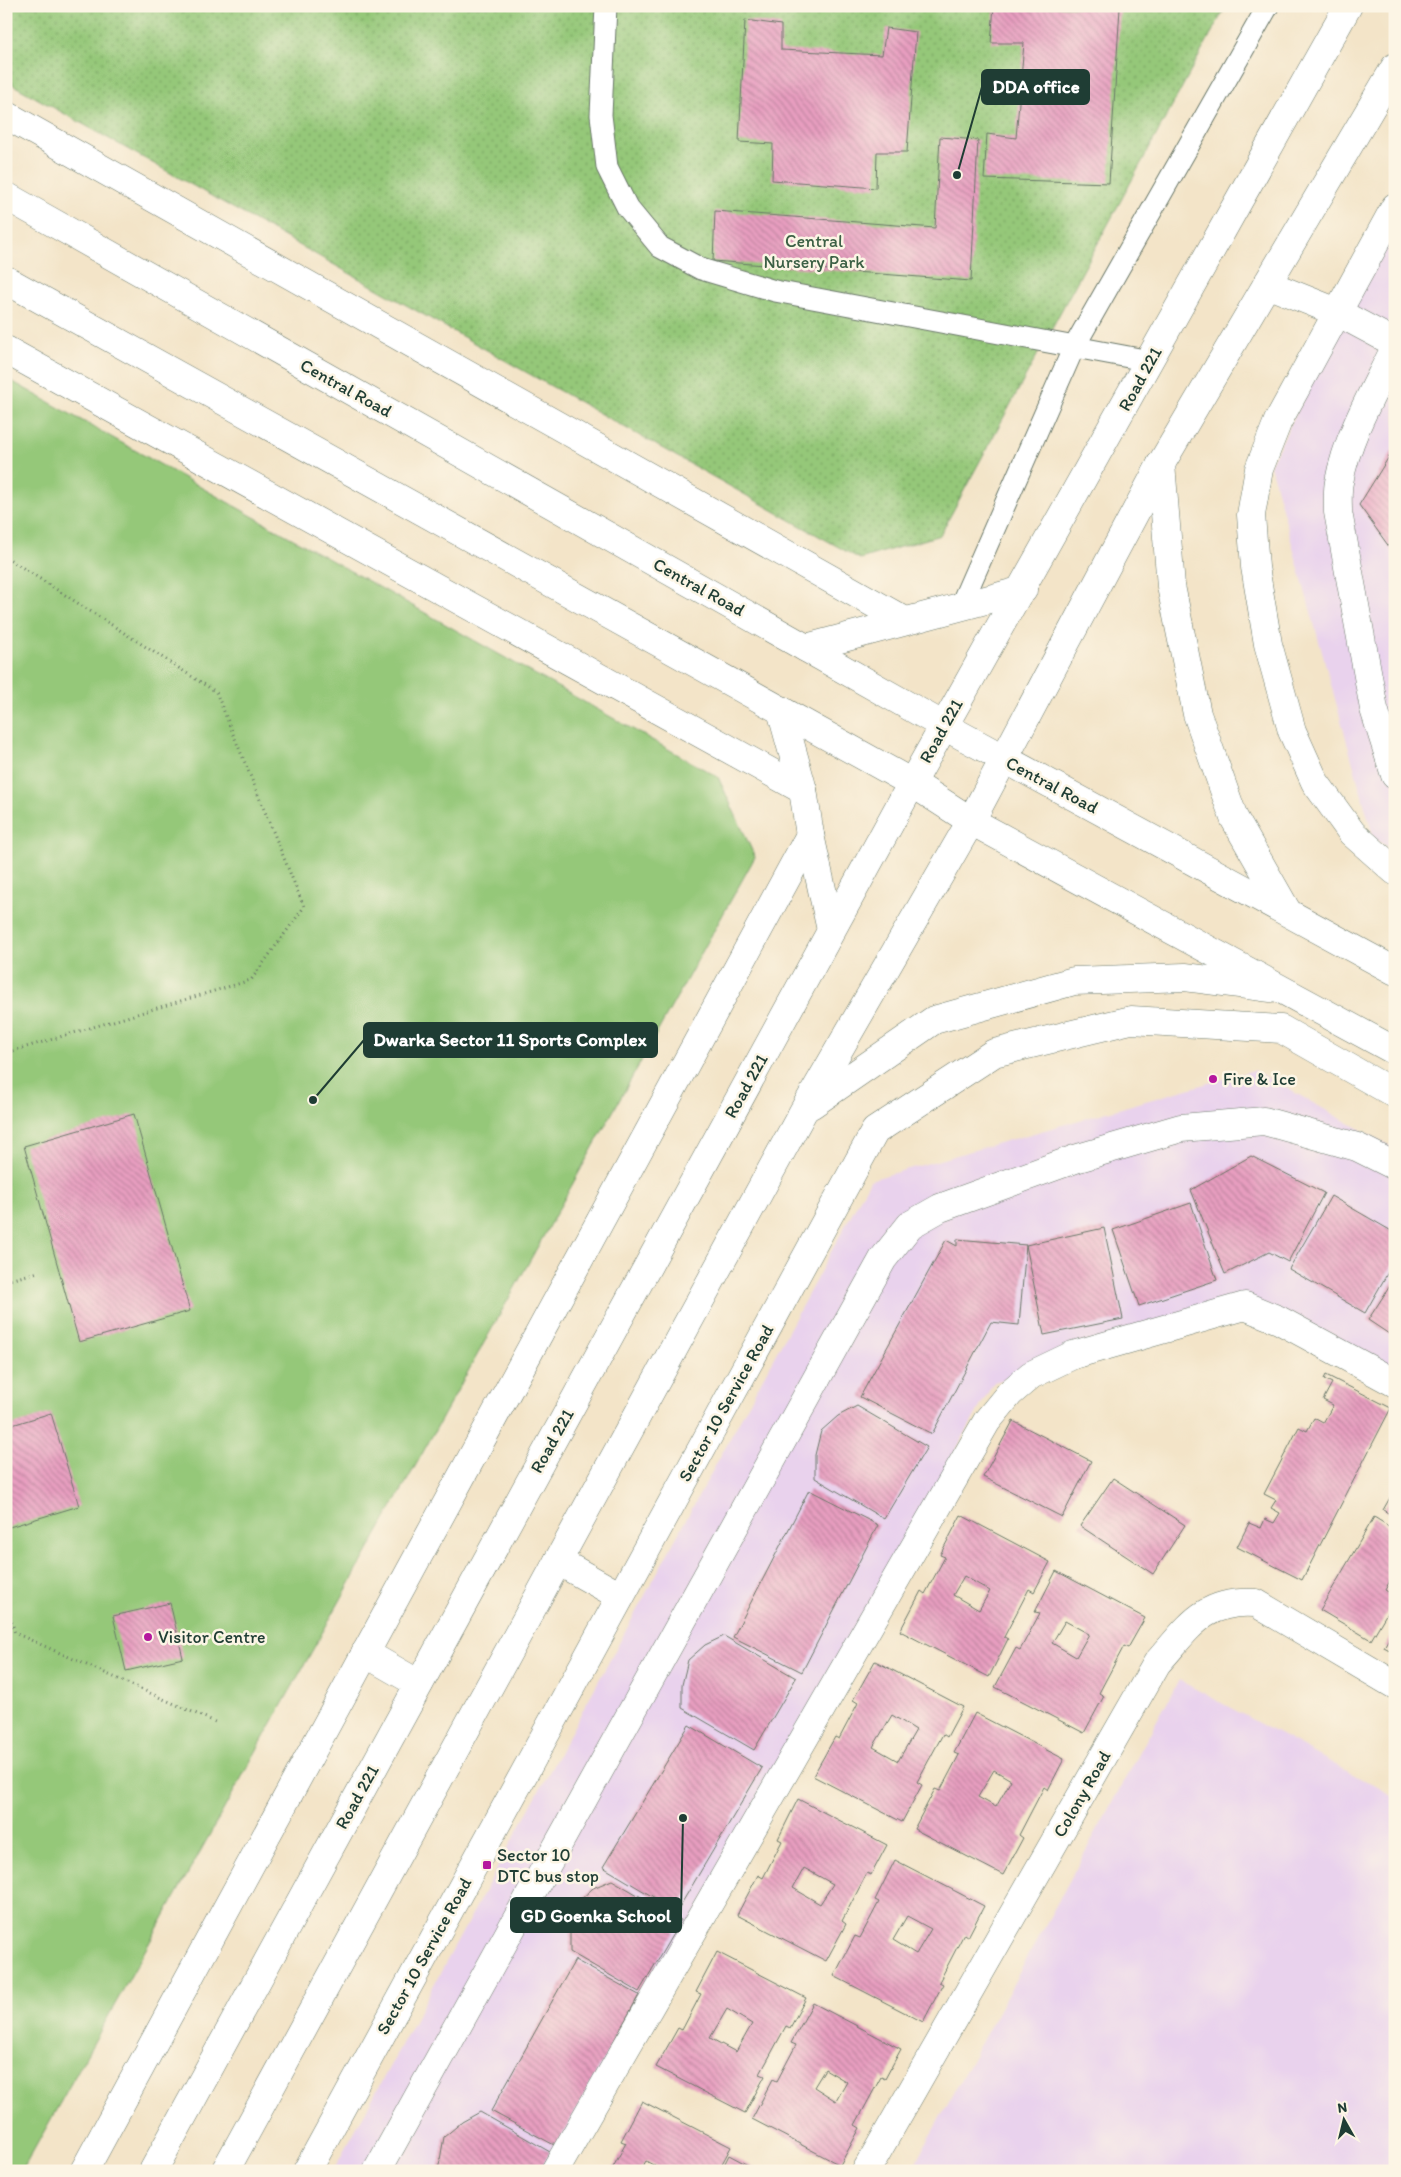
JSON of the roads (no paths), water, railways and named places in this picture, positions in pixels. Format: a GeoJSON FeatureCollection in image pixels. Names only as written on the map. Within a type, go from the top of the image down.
{"type":"FeatureCollection","features":[{"type":"Feature","properties":{"kind":"street","name":"Road 221"},"geometry":{"type":"LineString","coordinates":[[153,2171],[912,783],[1023,590],[1348,6]]}},
{"type":"Feature","properties":{"kind":"street"},"geometry":{"type":"LineString","coordinates":[[225,2171],[804,1110],[1005,760],[1161,464],[1395,67]]}},
{"type":"Feature","properties":{"kind":"street"},"geometry":{"type":"LineString","coordinates":[[6,115],[905,621]]}},
{"type":"Feature","properties":{"kind":"street","name":"Central Road"},"geometry":{"type":"LineString","coordinates":[[6,196],[944,726],[1288,911],[1395,971]]}},
{"type":"Feature","properties":{"kind":"street"},"geometry":{"type":"LineString","coordinates":[[1395,207],[1278,421],[1259,469],[1251,515],[1255,567],[1268,644],[1292,731],[1315,782],[1352,833],[1395,871]]}},
{"type":"Feature","properties":{"kind":"street"},"geometry":{"type":"LineString","coordinates":[[6,280],[912,783],[971,821],[1395,1050]]}},
{"type":"Feature","properties":{"kind":"street"},"geometry":{"type":"LineString","coordinates":[[1267,284],[1337,312],[1395,342]]}},
{"type":"Feature","properties":{"kind":"street"},"geometry":{"type":"LineString","coordinates":[[1395,348],[1355,431],[1338,483],[1338,512],[1374,709],[1395,775]]}},
{"type":"Feature","properties":{"kind":"street"},"geometry":{"type":"LineString","coordinates":[[6,350],[803,790]]}},
{"type":"Feature","properties":{"kind":"street"},"geometry":{"type":"LineString","coordinates":[[1161,464],[1171,586],[1197,714],[1234,818],[1288,911]]}},
{"type":"Feature","properties":{"kind":"street"},"geometry":{"type":"LineString","coordinates":[[806,648],[1023,590]]}},
{"type":"Feature","properties":{"kind":"street"},"geometry":{"type":"LineString","coordinates":[[781,710],[803,790],[810,835],[831,930]]}},
{"type":"Feature","properties":{"kind":"street"},"geometry":{"type":"LineString","coordinates":[[84,2171],[810,835]]}},
{"type":"Feature","properties":{"kind":"street"},"geometry":{"type":"LineString","coordinates":[[804,1110],[934,1020],[1074,981],[1185,977],[1287,990]]}},
{"type":"Feature","properties":{"kind":"street","name":"Sector 10 Service Road"},"geometry":{"type":"LineString","coordinates":[[307,2171],[875,1131],[994,1053],[1131,1020],[1281,1030],[1395,1094]]}},
{"type":"Feature","properties":{"kind":"street"},"geometry":{"type":"LineString","coordinates":[[377,2171],[883,1259],[910,1225],[940,1208],[1075,1159],[1181,1128],[1264,1121],[1357,1147],[1395,1166]]}},
{"type":"Feature","properties":{"kind":"street"},"geometry":{"type":"LineString","coordinates":[[555,2171],[986,1421],[1010,1393],[1031,1375],[1073,1356],[1245,1306],[1279,1320],[1395,1383]]}},
{"type":"Feature","properties":{"kind":"street"},"geometry":{"type":"LineString","coordinates":[[558,1561],[620,1596]]}},
{"type":"Feature","properties":{"kind":"street","name":"Colony Road"},"geometry":{"type":"LineString","coordinates":[[866,2171],[1157,1663],[1205,1612],[1236,1602],[1256,1603],[1395,1686]]}},
{"type":"Feature","properties":{"kind":"street"},"geometry":{"type":"LineString","coordinates":[[365,1654],[419,1684]]}},
{"type":"Feature","properties":{"kind":"lane"},"geometry":{"type":"LineString","coordinates":[[606,6],[601,115],[607,167],[627,207],[660,247],[701,269],[775,291],[1150,361]]}},
{"type":"Feature","properties":{"kind":"lane"},"geometry":{"type":"LineString","coordinates":[[960,606],[1074,347],[1268,6]]}},
{"type":"Feature","properties":{"kind":"place","name":"DDA office"},"geometry":{"type":"Point","coordinates":[957,175]}},
{"type":"Feature","properties":{"kind":"place","name":"Fire & Ice"},"geometry":{"type":"Point","coordinates":[1213,1079]}},
{"type":"Feature","properties":{"kind":"place","name":"Dwarka Sector 11 Sports Complex"},"geometry":{"type":"Point","coordinates":[313,1100]}},
{"type":"Feature","properties":{"kind":"place","name":"Visitor Centre"},"geometry":{"type":"Point","coordinates":[148,1637]}},
{"type":"Feature","properties":{"kind":"place","name":"GD Goenka School"},"geometry":{"type":"Point","coordinates":[683,1818]}},
{"type":"Feature","properties":{"kind":"place","name":"Sector 10 DTC bus stop"},"geometry":{"type":"Point","coordinates":[487,1865]}},
{"type":"Feature","properties":{"kind":"park label","name":"Central Nursery Park"},"geometry":{"type":"Point","coordinates":[814,251]}}]}
